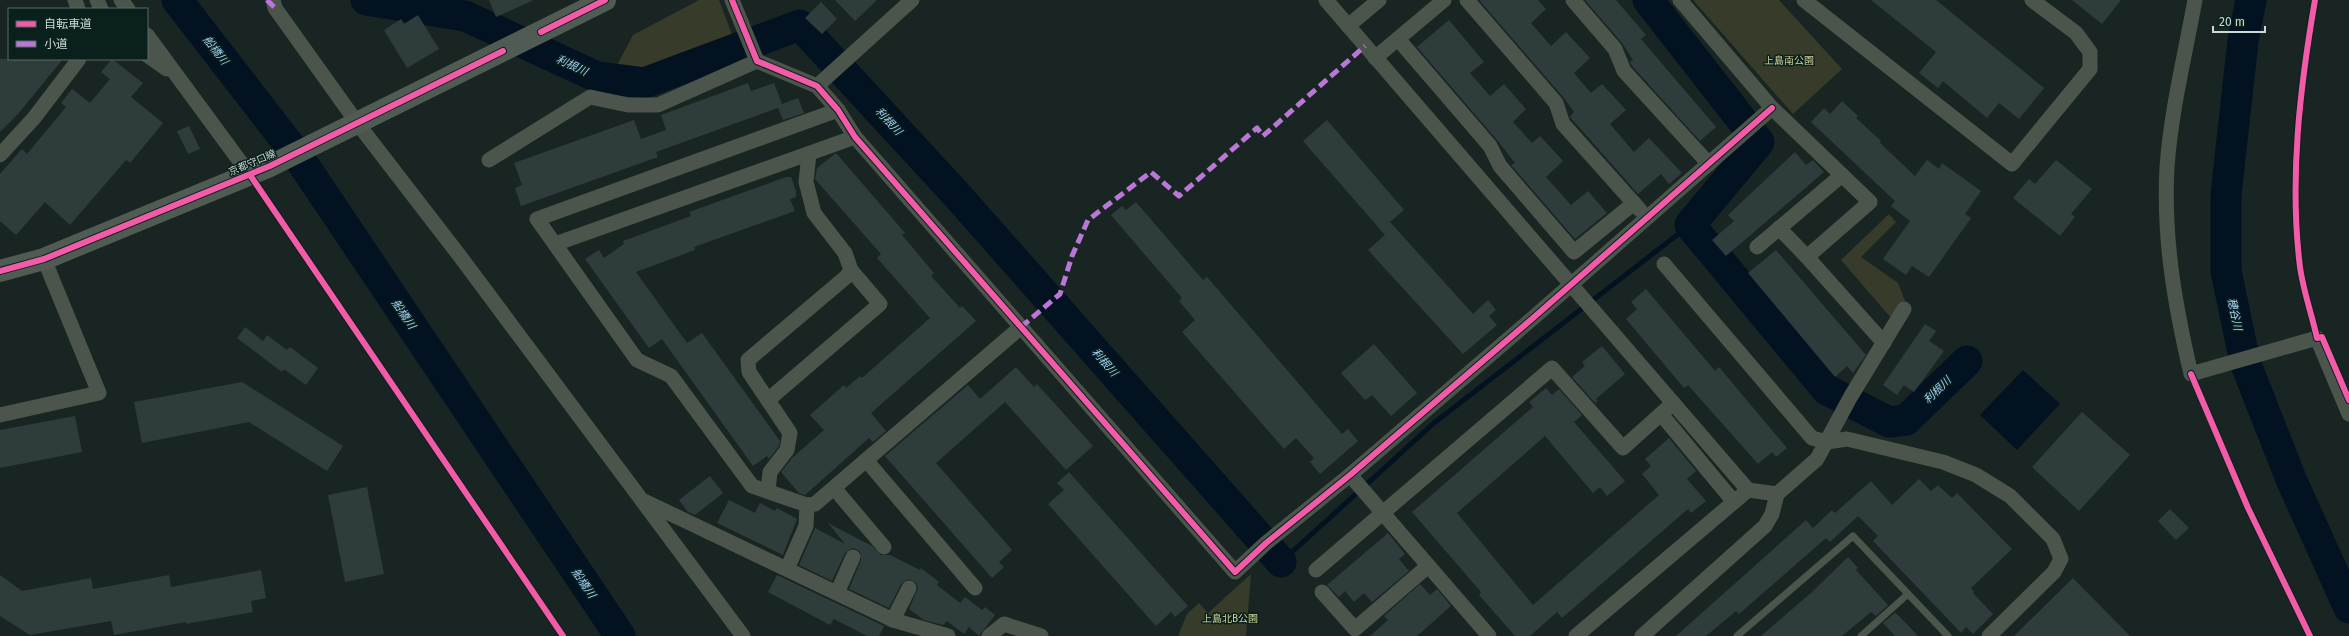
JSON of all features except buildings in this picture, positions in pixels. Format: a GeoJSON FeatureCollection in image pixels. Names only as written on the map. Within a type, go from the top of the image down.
{"type":"FeatureCollection","features":[{"type":"Feature","properties":{"kind":"main road","name":"京都守口線"},"geometry":{"type":"LineString","coordinates":[[0,271],[44,259],[250,175],[605,0]]}},
{"type":"Feature","properties":{"kind":"street"},"geometry":{"type":"LineString","coordinates":[[121,0],[127,8]]}},
{"type":"Feature","properties":{"kind":"street"},"geometry":{"type":"LineString","coordinates":[[273,0],[275,8],[348,128],[459,255],[743,636]]}},
{"type":"Feature","properties":{"kind":"street"},"geometry":{"type":"LineString","coordinates":[[732,0],[756,57],[817,86],[838,110],[855,137],[1235,572],[1266,543],[1350,476],[1772,108]]}},
{"type":"Feature","properties":{"kind":"street"},"geometry":{"type":"LineString","coordinates":[[817,86],[827,75],[912,0]]}},
{"type":"Feature","properties":{"kind":"street"},"geometry":{"type":"LineString","coordinates":[[1326,0],[1748,490],[1777,494]]}},
{"type":"Feature","properties":{"kind":"street"},"geometry":{"type":"LineString","coordinates":[[1375,58],[1444,0]]}},
{"type":"Feature","properties":{"kind":"street"},"geometry":{"type":"LineString","coordinates":[[1468,0],[1556,103],[1563,124],[1647,218]]}},
{"type":"Feature","properties":{"kind":"street"},"geometry":{"type":"LineString","coordinates":[[1573,0],[1615,49],[1624,70],[1709,164]]}},
{"type":"Feature","properties":{"kind":"street"},"geometry":{"type":"LineString","coordinates":[[1680,0],[1772,108],[1870,202],[1806,257]]}},
{"type":"Feature","properties":{"kind":"street"},"geometry":{"type":"LineString","coordinates":[[1804,0],[2012,164],[2090,69],[2090,52],[2076,33],[2032,0]]}},
{"type":"Feature","properties":{"kind":"street"},"geometry":{"type":"LineString","coordinates":[[2195,0],[2167,167],[2168,242],[2177,313],[2191,374],[2317,338],[2349,414]]}},
{"type":"Feature","properties":{"kind":"street"},"geometry":{"type":"LineString","coordinates":[[1348,26],[1371,2]]}},
{"type":"Feature","properties":{"kind":"street"},"geometry":{"type":"LineString","coordinates":[[148,36],[250,175]]}},
{"type":"Feature","properties":{"kind":"street"},"geometry":{"type":"LineString","coordinates":[[1398,39],[1490,146],[1500,166],[1574,252],[1634,203]]}},
{"type":"Feature","properties":{"kind":"street"},"geometry":{"type":"LineString","coordinates":[[148,56],[176,75]]}},
{"type":"Feature","properties":{"kind":"street"},"geometry":{"type":"LineString","coordinates":[[489,160],[590,97],[628,105],[658,105],[756,57]]}},
{"type":"Feature","properties":{"kind":"street"},"geometry":{"type":"LineString","coordinates":[[0,155],[34,118],[78,60]]}},
{"type":"Feature","properties":{"kind":"street"},"geometry":{"type":"LineString","coordinates":[[838,110],[537,219],[637,360],[671,376],[752,486],[807,505],[815,504],[1021,327]]}},
{"type":"Feature","properties":{"kind":"street"},"geometry":{"type":"LineString","coordinates":[[555,244],[855,137]]}},
{"type":"Feature","properties":{"kind":"street"},"geometry":{"type":"LineString","coordinates":[[768,400],[880,304],[851,270],[845,253],[814,213],[806,182],[809,154]]}},
{"type":"Feature","properties":{"kind":"street"},"geometry":{"type":"LineString","coordinates":[[1757,246],[1842,175]]}},
{"type":"Feature","properties":{"kind":"street"},"geometry":{"type":"LineString","coordinates":[[1779,228],[1884,343]]}},
{"type":"Feature","properties":{"kind":"street"},"geometry":{"type":"LineString","coordinates":[[0,415],[99,393],[44,259]]}},
{"type":"Feature","properties":{"kind":"street"},"geometry":{"type":"LineString","coordinates":[[1664,264],[1812,438],[1827,442],[1847,439],[1943,462],[1976,475],[2010,496],[2053,539],[2060,559],[2054,572],[1989,636]]}},
{"type":"Feature","properties":{"kind":"street"},"geometry":{"type":"LineString","coordinates":[[768,491],[770,472],[787,450],[790,432],[749,372],[748,360],[846,277],[851,270]]}},
{"type":"Feature","properties":{"kind":"street"},"geometry":{"type":"LineString","coordinates":[[1642,636],[1765,526],[1772,514],[1777,494],[1817,459],[1851,396],[1904,309]]}},
{"type":"Feature","properties":{"kind":"street"},"geometry":{"type":"LineString","coordinates":[[1316,570],[1552,368],[1623,448],[1673,404]]}},
{"type":"Feature","properties":{"kind":"street"},"geometry":{"type":"LineString","coordinates":[[1661,414],[1734,502]]}},
{"type":"Feature","properties":{"kind":"street"},"geometry":{"type":"LineString","coordinates":[[866,460],[975,588]]}},
{"type":"Feature","properties":{"kind":"street"},"geometry":{"type":"LineString","coordinates":[[1350,476],[1489,636]]}},
{"type":"Feature","properties":{"kind":"street"},"geometry":{"type":"LineString","coordinates":[[834,488],[884,547]]}},
{"type":"Feature","properties":{"kind":"street"},"geometry":{"type":"LineString","coordinates":[[1576,636],[1748,490]]}},
{"type":"Feature","properties":{"kind":"street"},"geometry":{"type":"LineString","coordinates":[[642,500],[893,620],[948,636]]}},
{"type":"Feature","properties":{"kind":"street"},"geometry":{"type":"LineString","coordinates":[[787,570],[806,526],[807,505]]}},
{"type":"Feature","properties":{"kind":"street"},"geometry":{"type":"LineString","coordinates":[[837,593],[853,556]]}},
{"type":"Feature","properties":{"kind":"street"},"geometry":{"type":"LineString","coordinates":[[1322,592],[1355,629],[1428,566]]}},
{"type":"Feature","properties":{"kind":"street"},"geometry":{"type":"LineString","coordinates":[[893,620],[909,588]]}},
{"type":"Feature","properties":{"kind":"street"},"geometry":{"type":"LineString","coordinates":[[990,636],[1004,624],[1040,636]]}},
{"type":"Feature","properties":{"kind":"lane"},"geometry":{"type":"LineString","coordinates":[[1737,636],[1853,536],[1948,636]]}},
{"type":"Feature","properties":{"kind":"lane"},"geometry":{"type":"LineString","coordinates":[[1861,636],[1908,594]]}},
{"type":"Feature","properties":{"kind":"green space"},"geometry":{"type":"Polygon","coordinates":[[[699,0],[719,0],[734,40],[648,74],[615,69],[633,35],[699,0]]]}},
{"type":"Feature","properties":{"kind":"green space","name":"上島南公園"},"geometry":{"type":"Polygon","coordinates":[[[1693,0],[1779,0],[1842,69],[1793,114],[1693,0]]]}},
{"type":"Feature","properties":{"kind":"green space"},"geometry":{"type":"Polygon","coordinates":[[[1889,214],[1896,222],[1861,257],[1898,283],[1905,301],[1891,318],[1841,260],[1889,214]]]}},
{"type":"Feature","properties":{"kind":"green space","name":"上島北B公園"},"geometry":{"type":"Polygon","coordinates":[[[1251,574],[1246,636],[1178,636],[1187,614],[1199,603],[1208,613],[1251,574]]]}},
{"type":"Feature","properties":{"kind":"water"},"geometry":{"type":"Polygon","coordinates":[[[2023,370],[2060,404],[2017,450],[1980,415],[2023,370]]]}},
{"type":"Feature","properties":{"kind":"waterway","name":"船橋川"},"geometry":{"type":"LineString","coordinates":[[177,0],[297,155],[620,636]]}},
{"type":"Feature","properties":{"kind":"waterway","name":"利根川"},"geometry":{"type":"LineString","coordinates":[[366,0],[465,16],[597,77],[644,83],[800,25],[956,194],[1281,562]]}},
{"type":"Feature","properties":{"kind":"waterway"},"geometry":{"type":"LineString","coordinates":[[1648,0],[1759,142],[1690,225],[1827,390],[1889,422],[1906,420],[1967,361]]}},
{"type":"Feature","properties":{"kind":"waterway","name":"穂谷川"},"geometry":{"type":"LineString","coordinates":[[2251,0],[2243,41],[2226,195],[2226,271],[2245,362],[2291,479],[2349,608]]}},
{"type":"Feature","properties":{"kind":"waterway"},"geometry":{"type":"LineString","coordinates":[[1281,562],[1434,423],[1690,225]]}},
{"type":"Feature","properties":{"kind":"marked path"},"geometry":{"type":"LineString","coordinates":[[267,0],[275,8]]}},
{"type":"Feature","properties":{"kind":"marked path"},"geometry":{"type":"LineString","coordinates":[[1021,327],[1060,294],[1072,256],[1088,220],[1151,172],[1179,196],[1257,128],[1263,136],[1365,46]]}},
{"type":"Feature","properties":{"kind":"cycle path"},"geometry":{"type":"LineString","coordinates":[[541,32],[605,0]]}},
{"type":"Feature","properties":{"kind":"cycle path"},"geometry":{"type":"LineString","coordinates":[[732,0],[757,61],[817,86],[838,110],[855,137],[1235,572],[1266,543],[1350,475],[1533,318],[1772,108]]}},
{"type":"Feature","properties":{"kind":"cycle path"},"geometry":{"type":"LineString","coordinates":[[2315,0],[2305,66],[2298,133],[2296,167],[2297,234],[2301,276],[2317,338],[2322,337],[2349,400]]}},
{"type":"Feature","properties":{"kind":"cycle path"},"geometry":{"type":"LineString","coordinates":[[0,271],[44,259],[270,166],[503,51]]}},
{"type":"Feature","properties":{"kind":"cycle path"},"geometry":{"type":"LineString","coordinates":[[250,175],[563,636]]}},
{"type":"Feature","properties":{"kind":"cycle path"},"geometry":{"type":"LineString","coordinates":[[2191,374],[2248,508],[2310,636]]}}]}
